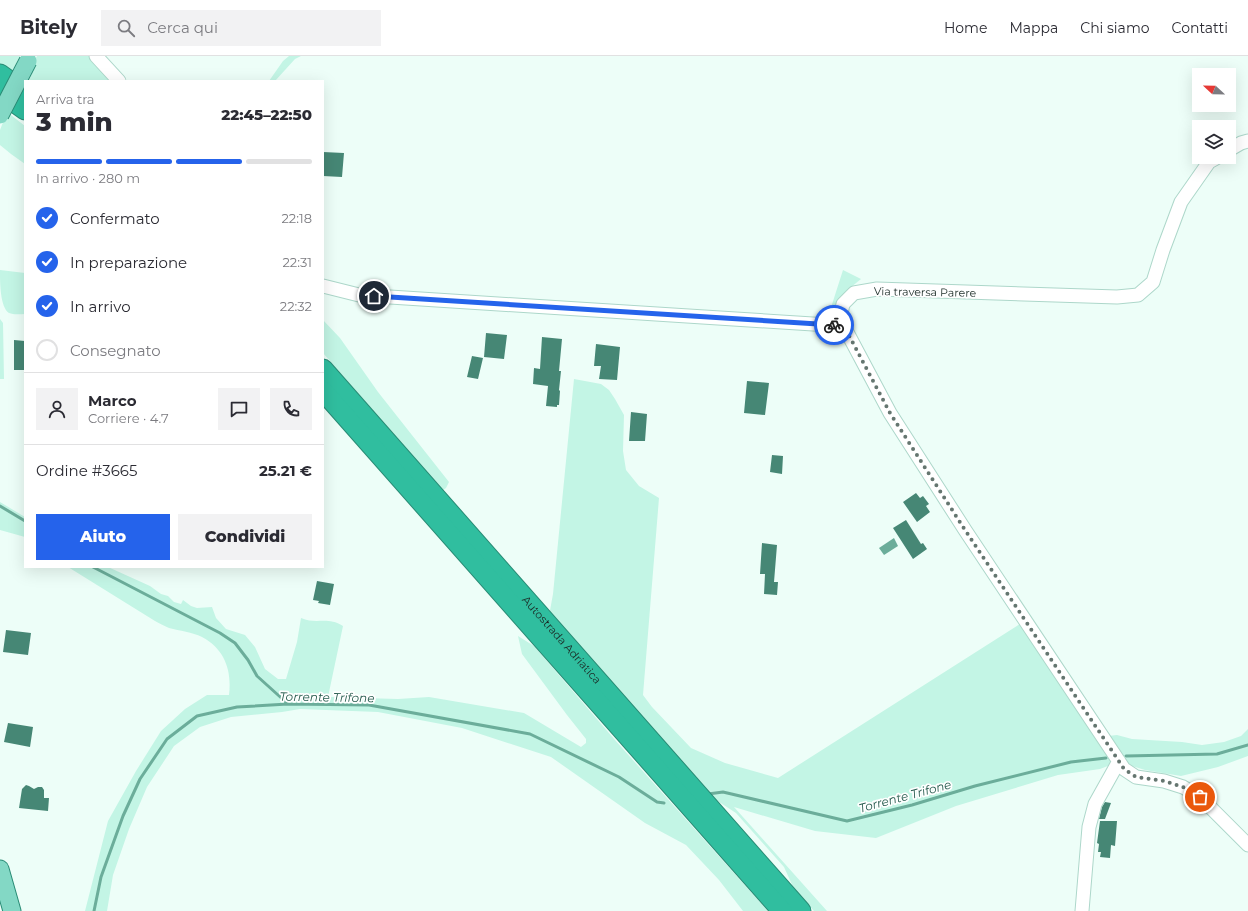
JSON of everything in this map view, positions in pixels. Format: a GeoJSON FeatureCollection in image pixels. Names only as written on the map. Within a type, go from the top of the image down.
{"type":"FeatureCollection","features":[{"type":"Feature","properties":{"kind":"highway"},"geometry":{"type":"LineString","coordinates":[[0,74],[24,91]]}},
{"type":"Feature","properties":{"kind":"highway"},"geometry":{"type":"LineString","coordinates":[[0,92],[24,109]]}},
{"type":"Feature","properties":{"kind":"highway","name":"Autostrada Adriatica"},"geometry":{"type":"LineString","coordinates":[[324,370],[801,911]]}},
{"type":"Feature","properties":{"kind":"highway","name":"Autostrada Adriatica"},"geometry":{"type":"LineString","coordinates":[[324,392],[782,911]]}},
{"type":"Feature","properties":{"kind":"main road"},"geometry":{"type":"LineString","coordinates":[[0,115],[29,58]]}},
{"type":"Feature","properties":{"kind":"main road"},"geometry":{"type":"LineString","coordinates":[[0,869],[12,911]]}},
{"type":"Feature","properties":{"kind":"street"},"geometry":{"type":"LineString","coordinates":[[96,56],[118,80]]}},
{"type":"Feature","properties":{"kind":"street"},"geometry":{"type":"LineString","coordinates":[[1236,146],[1248,141]]}},
{"type":"Feature","properties":{"kind":"street","name":"Via traversa Parere"},"geometry":{"type":"LineString","coordinates":[[1208,164],[1182,202],[1163,250],[1153,282],[1138,295],[1117,297],[877,289],[854,293],[843,304],[840,319],[890,413],[965,530],[1124,769],[1136,777],[1164,781],[1183,787],[1200,797],[1248,845]]}},
{"type":"Feature","properties":{"kind":"street"},"geometry":{"type":"LineString","coordinates":[[324,286],[360,295],[844,326]]}},
{"type":"Feature","properties":{"kind":"street"},"geometry":{"type":"LineString","coordinates":[[1082,911],[1089,827],[1095,804],[1119,761]]}},
{"type":"Feature","properties":{"kind":"shaded area"},"geometry":{"type":"Polygon","coordinates":[[[0,56],[20,56],[12,72],[0,64],[0,56]]]}},
{"type":"Feature","properties":{"kind":"shaded area"},"geometry":{"type":"Polygon","coordinates":[[[37,56],[92,56],[113,80],[29,80],[25,77],[37,56]]]}},
{"type":"Feature","properties":{"kind":"shaded area"},"geometry":{"type":"Polygon","coordinates":[[[289,56],[301,56],[295,59],[276,80],[270,80],[283,61],[289,56]]]}},
{"type":"Feature","properties":{"kind":"shaded area"},"geometry":{"type":"Polygon","coordinates":[[[7,112],[24,125],[24,163],[0,145],[0,130],[7,112]]]}},
{"type":"Feature","properties":{"kind":"shaded area"},"geometry":{"type":"Polygon","coordinates":[[[0,270],[24,273],[24,314],[11,314],[6,310],[2,300],[0,270]]]}},
{"type":"Feature","properties":{"kind":"shaded area"},"geometry":{"type":"Polygon","coordinates":[[[843,270],[861,279],[845,292],[837,318],[827,320],[843,270]]]}},
{"type":"Feature","properties":{"kind":"shaded area"},"geometry":{"type":"Polygon","coordinates":[[[0,319],[3,323],[4,379],[0,379],[0,319]]]}},
{"type":"Feature","properties":{"kind":"shaded area"},"geometry":{"type":"Polygon","coordinates":[[[324,321],[340,338],[378,392],[449,482],[446,488],[442,491],[324,354],[324,321]]]}},
{"type":"Feature","properties":{"kind":"shaded area"},"geometry":{"type":"Polygon","coordinates":[[[574,379],[601,384],[609,390],[624,415],[623,451],[626,470],[639,486],[659,498],[643,695],[652,707],[691,748],[725,763],[778,778],[1023,622],[1109,750],[1113,764],[1100,769],[1058,775],[956,806],[876,838],[815,831],[734,807],[827,911],[814,911],[794,889],[784,867],[736,813],[713,798],[549,616],[553,594],[574,379]]]}},
{"type":"Feature","properties":{"kind":"shaded area"},"geometry":{"type":"Polygon","coordinates":[[[0,502],[24,516],[24,537],[0,530],[0,502]]]}},
{"type":"Feature","properties":{"kind":"shaded area"},"geometry":{"type":"Polygon","coordinates":[[[894,538],[898,546],[884,555],[879,548],[894,538]]]}},
{"type":"Feature","properties":{"kind":"shaded area"},"geometry":{"type":"Polygon","coordinates":[[[70,568],[110,568],[150,586],[161,594],[168,596],[174,602],[181,604],[183,600],[191,606],[197,608],[212,607],[216,618],[226,629],[245,635],[255,647],[265,669],[278,679],[286,679],[297,642],[301,618],[312,621],[337,623],[343,626],[328,697],[398,699],[429,697],[524,713],[581,747],[586,743],[586,739],[522,654],[518,636],[534,646],[615,740],[768,911],[743,911],[719,880],[686,845],[645,823],[551,757],[462,728],[378,712],[300,709],[231,717],[200,727],[174,746],[147,787],[129,829],[113,875],[107,911],[85,911],[108,821],[136,771],[161,731],[185,709],[207,695],[229,695],[230,686],[228,669],[221,654],[210,642],[198,635],[169,628],[155,621],[70,568]]]}},
{"type":"Feature","properties":{"kind":"shaded area"},"geometry":{"type":"Polygon","coordinates":[[[1248,729],[1248,756],[1218,767],[1181,776],[1145,770],[1132,766],[1124,760],[1108,736],[1117,735],[1132,739],[1182,742],[1202,745],[1224,742],[1241,736],[1248,729]]]}},
{"type":"Feature","properties":{"kind":"building"},"geometry":{"type":"Polygon","coordinates":[[[324,152],[344,153],[342,177],[324,176],[324,152]]]}},
{"type":"Feature","properties":{"kind":"building"},"geometry":{"type":"Polygon","coordinates":[[[486,333],[507,335],[504,359],[484,357],[486,333]]]}},
{"type":"Feature","properties":{"kind":"building"},"geometry":{"type":"Polygon","coordinates":[[[542,337],[562,339],[559,371],[561,371],[559,405],[557,405],[557,407],[546,406],[548,386],[533,384],[534,368],[540,369],[542,337]]]}},
{"type":"Feature","properties":{"kind":"building"},"geometry":{"type":"Polygon","coordinates":[[[14,340],[24,341],[24,370],[14,370],[14,340]]]}},
{"type":"Feature","properties":{"kind":"building"},"geometry":{"type":"Polygon","coordinates":[[[596,344],[620,347],[617,380],[599,379],[601,366],[594,366],[596,344]]]}},
{"type":"Feature","properties":{"kind":"building"},"geometry":{"type":"Polygon","coordinates":[[[472,356],[483,358],[478,379],[467,377],[472,356]]]}},
{"type":"Feature","properties":{"kind":"building"},"geometry":{"type":"Polygon","coordinates":[[[747,381],[769,383],[765,415],[744,413],[747,381]]]}},
{"type":"Feature","properties":{"kind":"building"},"geometry":{"type":"Polygon","coordinates":[[[631,412],[647,414],[645,441],[629,441],[631,412]]]}},
{"type":"Feature","properties":{"kind":"building"},"geometry":{"type":"Polygon","coordinates":[[[772,455],[783,456],[782,474],[770,472],[772,455]]]}},
{"type":"Feature","properties":{"kind":"building"},"geometry":{"type":"Polygon","coordinates":[[[916,493],[920,498],[923,496],[929,504],[926,506],[930,512],[917,522],[903,502],[916,493]]]}},
{"type":"Feature","properties":{"kind":"building"},"geometry":{"type":"Polygon","coordinates":[[[906,520],[921,544],[923,543],[927,549],[913,559],[893,528],[906,520]]]}},
{"type":"Feature","properties":{"kind":"building"},"geometry":{"type":"Polygon","coordinates":[[[762,543],[777,545],[774,582],[778,582],[777,595],[764,594],[765,574],[760,574],[762,543]]]}},
{"type":"Feature","properties":{"kind":"building"},"geometry":{"type":"Polygon","coordinates":[[[317,581],[334,584],[330,605],[318,603],[319,601],[313,600],[317,581]]]}},
{"type":"Feature","properties":{"kind":"building"},"geometry":{"type":"Polygon","coordinates":[[[6,630],[31,633],[28,655],[3,652],[6,630]]]}},
{"type":"Feature","properties":{"kind":"building"},"geometry":{"type":"Polygon","coordinates":[[[8,723],[33,727],[30,747],[4,742],[8,723]]]}},
{"type":"Feature","properties":{"kind":"building"},"geometry":{"type":"Polygon","coordinates":[[[26,785],[34,789],[42,787],[44,790],[44,798],[49,798],[48,811],[19,808],[22,789],[26,785]]]}},
{"type":"Feature","properties":{"kind":"building"},"geometry":{"type":"Polygon","coordinates":[[[1105,802],[1111,803],[1105,819],[1099,819],[1102,807],[1105,802]]]}},
{"type":"Feature","properties":{"kind":"building"},"geometry":{"type":"Polygon","coordinates":[[[1100,821],[1117,821],[1115,846],[1111,845],[1110,858],[1100,857],[1101,852],[1098,852],[1099,844],[1097,843],[1100,821]]]}},
{"type":"Feature","properties":{"kind":"waterway"},"geometry":{"type":"LineString","coordinates":[[0,506],[24,520]]}},
{"type":"Feature","properties":{"kind":"waterway"},"geometry":{"type":"LineString","coordinates":[[95,568],[220,633],[235,643],[248,660],[257,676],[288,704]]}},
{"type":"Feature","properties":{"kind":"waterway","name":"Torrente Trifone"},"geometry":{"type":"LineString","coordinates":[[94,911],[101,877],[123,816],[140,779],[167,739],[197,716],[237,707],[288,704],[369,705],[530,734],[619,777],[657,802],[664,803]]}},
{"type":"Feature","properties":{"kind":"waterway","name":"Torrente Trifone"},"geometry":{"type":"LineString","coordinates":[[1126,756],[1217,754],[1248,745]]}},
{"type":"Feature","properties":{"kind":"waterway","name":"Torrente Trifone"},"geometry":{"type":"LineString","coordinates":[[708,794],[723,792],[847,821],[912,805],[975,786],[1071,762],[1106,758]]}},
{"type":"Feature","properties":{"kind":"way so far"},"geometry":{"type":"LineString","coordinates":[[834,325],[844,326],[890,413],[965,530],[1124,769],[1136,777],[1164,781],[1183,787],[1200,797]]}},
{"type":"Feature","properties":{"kind":"route"},"geometry":{"type":"LineString","coordinates":[[374,296],[834,325]]}}]}
